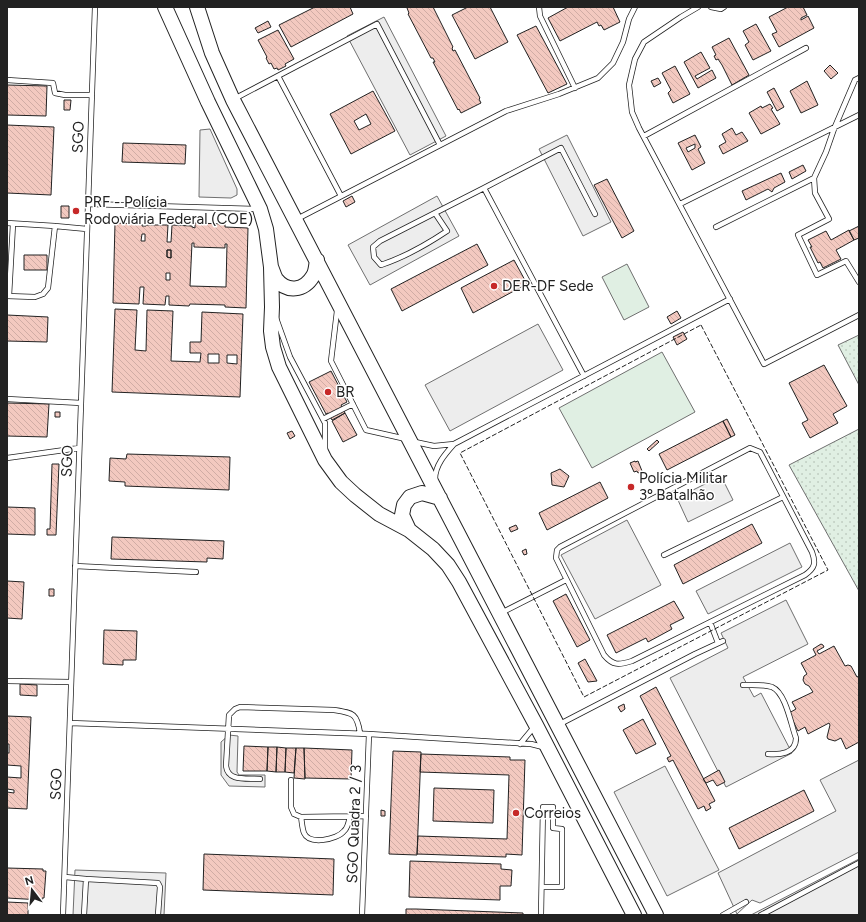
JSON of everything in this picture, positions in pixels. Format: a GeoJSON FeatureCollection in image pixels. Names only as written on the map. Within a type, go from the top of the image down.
{"type":"FeatureCollection","features":[{"type":"Feature","properties":{"kind":"main road"},"geometry":{"type":"LineString","coordinates":[[165,7],[208,102],[260,209],[266,229],[271,267],[272,347],[279,367],[325,460],[341,482],[355,495],[379,514],[409,530],[433,549],[448,565],[459,582],[536,725],[634,915]]}},
{"type":"Feature","properties":{"kind":"main road"},"geometry":{"type":"LineString","coordinates":[[197,7],[212,53],[233,100],[656,915]]}},
{"type":"Feature","properties":{"kind":"main road"},"geometry":{"type":"LineString","coordinates":[[271,267],[276,278],[285,287],[295,289],[304,287],[314,275],[317,260]]}},
{"type":"Feature","properties":{"kind":"main road"},"geometry":{"type":"LineString","coordinates":[[409,530],[402,515],[404,505],[410,497],[422,493],[438,494]]}},
{"type":"Feature","properties":{"kind":"lane","name":"SGO"},"geometry":{"type":"LineString","coordinates":[[63,915],[95,7]]}},
{"type":"Feature","properties":{"kind":"lane"},"geometry":{"type":"LineString","coordinates":[[539,7],[540,16],[575,88]]}},
{"type":"Feature","properties":{"kind":"lane"},"geometry":{"type":"LineString","coordinates":[[296,220],[506,111],[559,94],[598,78],[612,63],[623,42],[634,9],[628,7]]}},
{"type":"Feature","properties":{"kind":"lane"},"geometry":{"type":"LineString","coordinates":[[698,7],[644,42],[635,59],[629,85],[632,112],[639,128],[764,364],[859,315]]}},
{"type":"Feature","properties":{"kind":"lane"},"geometry":{"type":"LineString","coordinates":[[711,7],[721,9],[724,7]]}},
{"type":"Feature","properties":{"kind":"lane"},"geometry":{"type":"LineString","coordinates":[[233,100],[377,24],[440,145]]}},
{"type":"Feature","properties":{"kind":"lane"},"geometry":{"type":"LineString","coordinates":[[644,136],[806,48]]}},
{"type":"Feature","properties":{"kind":"lane"},"geometry":{"type":"LineString","coordinates":[[278,76],[341,196]]}},
{"type":"Feature","properties":{"kind":"lane"},"geometry":{"type":"LineString","coordinates":[[859,78],[855,80],[814,178],[815,193],[829,218],[798,235],[817,275],[846,261],[859,282]]}},
{"type":"Feature","properties":{"kind":"lane"},"geometry":{"type":"LineString","coordinates":[[7,80],[53,84],[55,93],[65,95],[92,95]]}},
{"type":"Feature","properties":{"kind":"lane"},"geometry":{"type":"LineString","coordinates":[[680,204],[834,129],[859,115]]}},
{"type":"Feature","properties":{"kind":"lane"},"geometry":{"type":"LineString","coordinates":[[435,213],[447,231],[423,247],[391,262],[381,265],[374,257],[373,247],[380,241],[561,148],[595,214]]}},
{"type":"Feature","properties":{"kind":"lane"},"geometry":{"type":"LineString","coordinates":[[716,227],[814,178]]}},
{"type":"Feature","properties":{"kind":"lane"},"geometry":{"type":"LineString","coordinates":[[484,188],[584,376]]}},
{"type":"Feature","properties":{"kind":"lane"},"geometry":{"type":"LineString","coordinates":[[88,204],[260,209]]}},
{"type":"Feature","properties":{"kind":"lane"},"geometry":{"type":"LineString","coordinates":[[7,223],[87,229]]}},
{"type":"Feature","properties":{"kind":"lane"},"geometry":{"type":"LineString","coordinates":[[13,224],[8,296],[35,297],[43,294],[48,288],[55,226]]}},
{"type":"Feature","properties":{"kind":"lane"},"geometry":{"type":"LineString","coordinates":[[438,494],[435,473],[443,456],[454,444],[730,299]]}},
{"type":"Feature","properties":{"kind":"lane"},"geometry":{"type":"LineString","coordinates":[[338,303],[331,360],[366,430],[434,446],[454,444]]}},
{"type":"Feature","properties":{"kind":"lane"},"geometry":{"type":"LineString","coordinates":[[272,307],[290,357],[325,422],[325,460]]}},
{"type":"Feature","properties":{"kind":"lane"},"geometry":{"type":"LineString","coordinates":[[7,399],[81,403]]}},
{"type":"Feature","properties":{"kind":"lane"},"geometry":{"type":"LineString","coordinates":[[323,419],[353,404]]}},
{"type":"Feature","properties":{"kind":"lane"},"geometry":{"type":"LineString","coordinates":[[7,458],[79,448]]}},
{"type":"Feature","properties":{"kind":"lane"},"geometry":{"type":"LineString","coordinates":[[750,448],[760,452],[783,497],[812,552],[815,564],[813,568],[805,575],[632,661],[615,664],[609,661],[604,655],[556,558],[557,550],[560,547],[750,448]]}},
{"type":"Feature","properties":{"kind":"lane"},"geometry":{"type":"LineString","coordinates":[[664,555],[783,497]]}},
{"type":"Feature","properties":{"kind":"lane"},"geometry":{"type":"LineString","coordinates":[[75,566],[196,572]]}},
{"type":"Feature","properties":{"kind":"lane"},"geometry":{"type":"LineString","coordinates":[[500,614],[566,580]]}},
{"type":"Feature","properties":{"kind":"lane"},"geometry":{"type":"LineString","coordinates":[[557,725],[720,642],[710,622]]}},
{"type":"Feature","properties":{"kind":"lane"},"geometry":{"type":"LineString","coordinates":[[7,681],[71,682]]}},
{"type":"Feature","properties":{"kind":"lane"},"geometry":{"type":"LineString","coordinates":[[743,685],[772,687],[779,692],[783,699],[796,738],[796,744],[793,749],[783,754],[768,754]]}},
{"type":"Feature","properties":{"kind":"lane"},"geometry":{"type":"LineString","coordinates":[[260,779],[234,777],[229,775],[227,772],[227,728],[229,715],[232,711],[240,707],[334,710],[346,712],[354,715],[358,721],[360,733]]}},
{"type":"Feature","properties":{"kind":"lane"},"geometry":{"type":"LineString","coordinates":[[70,723],[360,733],[547,747]]}},
{"type":"Feature","properties":{"kind":"lane"},"geometry":{"type":"LineString","coordinates":[[520,744],[536,725]]}},
{"type":"Feature","properties":{"kind":"lane","name":"SGO Quadra 2 / 3"},"geometry":{"type":"LineString","coordinates":[[362,915],[369,734]]}},
{"type":"Feature","properties":{"kind":"lane"},"geometry":{"type":"LineString","coordinates":[[291,780],[291,807],[294,814],[300,817],[366,816]]}},
{"type":"Feature","properties":{"kind":"lane"},"geometry":{"type":"LineString","coordinates":[[541,915],[543,807],[553,807],[553,828],[562,829],[562,887],[542,887]]}},
{"type":"Feature","properties":{"kind":"lane"},"geometry":{"type":"LineString","coordinates":[[300,817],[304,833],[308,838],[316,840],[334,838],[344,832],[350,816]]}},
{"type":"Feature","properties":{"kind":"lane"},"geometry":{"type":"LineString","coordinates":[[760,915],[859,863]]}},
{"type":"Feature","properties":{"kind":"lane"},"geometry":{"type":"LineString","coordinates":[[65,877],[158,883],[160,887],[158,915]]}},
{"type":"Feature","properties":{"kind":"lane"},"geometry":{"type":"LineString","coordinates":[[84,915],[86,879]]}},
{"type":"Feature","properties":{"kind":"lane"},"geometry":{"type":"LineString","coordinates":[[723,915],[746,902]]}},
{"type":"Feature","properties":{"kind":"green space"},"geometry":{"type":"Polygon","coordinates":[[[627,264],[649,307],[624,320],[602,277],[627,264]]]}},
{"type":"Feature","properties":{"kind":"green space"},"geometry":{"type":"Polygon","coordinates":[[[859,335],[859,385],[838,345],[859,335]]]}},
{"type":"Feature","properties":{"kind":"green space"},"geometry":{"type":"Polygon","coordinates":[[[662,352],[695,412],[592,468],[559,408],[662,352]]]}},
{"type":"Feature","properties":{"kind":"green space"},"geometry":{"type":"Polygon","coordinates":[[[859,429],[859,591],[789,465],[859,429]]]}},
{"type":"Feature","properties":{"kind":"shaded area"},"geometry":{"type":"Polygon","coordinates":[[[384,17],[446,136],[410,155],[347,36],[384,17]]]}},
{"type":"Feature","properties":{"kind":"shaded area"},"geometry":{"type":"Polygon","coordinates":[[[210,129],[237,189],[237,195],[231,198],[199,197],[200,130],[210,129]]]}},
{"type":"Feature","properties":{"kind":"shaded area"},"geometry":{"type":"Polygon","coordinates":[[[567,135],[611,222],[583,236],[539,149],[567,135]]]}},
{"type":"Feature","properties":{"kind":"shaded area"},"geometry":{"type":"Polygon","coordinates":[[[437,196],[459,236],[370,285],[348,245],[437,196]]]}},
{"type":"Feature","properties":{"kind":"shaded area"},"geometry":{"type":"Polygon","coordinates":[[[538,324],[563,370],[450,431],[425,385],[538,324]]]}},
{"type":"Feature","properties":{"kind":"shaded area"},"geometry":{"type":"Polygon","coordinates":[[[721,476],[733,500],[688,522],[677,498],[721,476]]]}},
{"type":"Feature","properties":{"kind":"shaded area"},"geometry":{"type":"Polygon","coordinates":[[[627,520],[661,585],[595,619],[561,555],[627,520]]]}},
{"type":"Feature","properties":{"kind":"shaded area"},"geometry":{"type":"Polygon","coordinates":[[[790,543],[802,567],[708,614],[696,591],[790,543]]]}},
{"type":"Feature","properties":{"kind":"shaded area"},"geometry":{"type":"Polygon","coordinates":[[[786,600],[808,644],[743,677],[754,697],[761,693],[792,753],[726,787],[670,678],[728,648],[721,633],[786,600]]]}},
{"type":"Feature","properties":{"kind":"shaded area"},"geometry":{"type":"Polygon","coordinates":[[[229,735],[238,736],[237,772],[239,775],[265,775],[265,787],[229,786],[221,775],[221,742],[229,735]]]}},
{"type":"Feature","properties":{"kind":"shaded area"},"geometry":{"type":"Polygon","coordinates":[[[859,760],[859,852],[760,903],[752,900],[737,914],[718,873],[836,811],[820,780],[859,760]]]}},
{"type":"Feature","properties":{"kind":"shaded area"},"geometry":{"type":"Polygon","coordinates":[[[665,766],[719,870],[667,896],[614,792],[665,766]]]}},
{"type":"Feature","properties":{"kind":"shaded area"},"geometry":{"type":"Polygon","coordinates":[[[859,859],[859,915],[751,915],[859,859]]]}},
{"type":"Feature","properties":{"kind":"shaded area"},"geometry":{"type":"Polygon","coordinates":[[[75,870],[166,873],[164,915],[73,915],[75,870]]]}},
{"type":"Feature","properties":{"kind":"building"},"geometry":{"type":"Polygon","coordinates":[[[315,7],[350,7],[353,14],[291,47],[279,25],[315,7]]]}},
{"type":"Feature","properties":{"kind":"building"},"geometry":{"type":"Polygon","coordinates":[[[433,7],[453,47],[453,51],[455,50],[480,98],[481,103],[461,113],[459,109],[458,110],[433,62],[435,62],[433,58],[431,58],[408,14],[407,8],[433,7]]]}},
{"type":"Feature","properties":{"kind":"building"},"geometry":{"type":"Polygon","coordinates":[[[468,7],[490,7],[508,42],[475,59],[452,15],[468,7]]]}},
{"type":"Feature","properties":{"kind":"building"},"geometry":{"type":"Polygon","coordinates":[[[568,7],[613,7],[620,22],[604,30],[597,22],[560,41],[548,18],[568,7]]]}},
{"type":"Feature","properties":{"kind":"building"},"geometry":{"type":"Polygon","coordinates":[[[788,7],[803,7],[807,15],[801,18],[801,20],[808,16],[814,28],[779,47],[772,34],[777,32],[769,17],[788,7]]]}},
{"type":"Feature","properties":{"kind":"building"},"geometry":{"type":"Polygon","coordinates":[[[268,21],[271,27],[258,33],[255,28],[268,21]]]}},
{"type":"Feature","properties":{"kind":"building"},"geometry":{"type":"Polygon","coordinates":[[[756,24],[771,51],[753,60],[745,45],[749,42],[743,31],[756,24]]]}},
{"type":"Feature","properties":{"kind":"building"},"geometry":{"type":"Polygon","coordinates":[[[536,26],[567,84],[548,93],[517,35],[536,26]]]}},
{"type":"Feature","properties":{"kind":"building"},"geometry":{"type":"Polygon","coordinates":[[[278,30],[294,59],[285,64],[286,66],[278,70],[277,68],[274,69],[271,63],[269,64],[258,40],[278,30]]]}},
{"type":"Feature","properties":{"kind":"building"},"geometry":{"type":"Polygon","coordinates":[[[729,38],[749,75],[732,85],[722,65],[718,59],[716,60],[714,56],[716,55],[712,47],[729,38]]]}},
{"type":"Feature","properties":{"kind":"building"},"geometry":{"type":"Polygon","coordinates":[[[701,52],[710,68],[695,76],[697,79],[712,70],[716,78],[698,88],[684,62],[701,52]]]}},
{"type":"Feature","properties":{"kind":"building"},"geometry":{"type":"Polygon","coordinates":[[[830,65],[838,73],[831,79],[824,71],[830,65]]]}},
{"type":"Feature","properties":{"kind":"building"},"geometry":{"type":"Polygon","coordinates":[[[675,66],[690,94],[673,103],[668,93],[671,90],[662,73],[675,66]]]}},
{"type":"Feature","properties":{"kind":"building"},"geometry":{"type":"Polygon","coordinates":[[[658,78],[661,83],[654,87],[651,81],[658,78]]]}},
{"type":"Feature","properties":{"kind":"building"},"geometry":{"type":"Polygon","coordinates":[[[807,81],[818,105],[801,113],[790,91],[807,81]]]}},
{"type":"Feature","properties":{"kind":"building"},"geometry":{"type":"Polygon","coordinates":[[[7,85],[47,86],[46,116],[7,115],[7,85]]]}},
{"type":"Feature","properties":{"kind":"building"},"geometry":{"type":"Polygon","coordinates":[[[774,88],[784,107],[777,111],[767,92],[774,88]]]}},
{"type":"Feature","properties":{"kind":"building"},"geometry":{"type":"Polygon","coordinates":[[[373,91],[395,131],[351,154],[330,114],[373,91]],[[366,114],[354,121],[359,130],[371,124],[366,114]]]}},
{"type":"Feature","properties":{"kind":"building"},"geometry":{"type":"Polygon","coordinates":[[[64,100],[71,100],[70,110],[64,110],[64,100]]]}},
{"type":"Feature","properties":{"kind":"building"},"geometry":{"type":"Polygon","coordinates":[[[770,104],[773,108],[771,109],[780,124],[761,134],[749,113],[761,106],[762,108],[770,104]]]}},
{"type":"Feature","properties":{"kind":"building"},"geometry":{"type":"Polygon","coordinates":[[[7,125],[54,127],[51,195],[7,193],[7,125]]]}},
{"type":"Feature","properties":{"kind":"building"},"geometry":{"type":"Polygon","coordinates":[[[732,128],[736,135],[742,132],[748,141],[723,154],[719,146],[726,142],[722,134],[732,128]]]}},
{"type":"Feature","properties":{"kind":"building"},"geometry":{"type":"Polygon","coordinates":[[[695,135],[701,147],[698,149],[705,163],[692,170],[678,143],[695,135]],[[695,144],[686,148],[688,152],[695,148],[695,144]]]}},
{"type":"Feature","properties":{"kind":"building"},"geometry":{"type":"Polygon","coordinates":[[[123,143],[186,145],[185,164],[122,162],[123,143]]]}},
{"type":"Feature","properties":{"kind":"building"},"geometry":{"type":"Polygon","coordinates":[[[803,165],[806,171],[792,179],[789,172],[803,165]]]}},
{"type":"Feature","properties":{"kind":"building"},"geometry":{"type":"Polygon","coordinates":[[[781,173],[785,182],[774,188],[772,192],[768,189],[746,200],[742,191],[781,173]]]}},
{"type":"Feature","properties":{"kind":"building"},"geometry":{"type":"Polygon","coordinates":[[[607,179],[634,231],[622,238],[594,185],[607,179]]]}},
{"type":"Feature","properties":{"kind":"building"},"geometry":{"type":"Polygon","coordinates":[[[352,196],[355,202],[346,207],[343,201],[352,196]]]}},
{"type":"Feature","properties":{"kind":"building"},"geometry":{"type":"Polygon","coordinates":[[[61,206],[69,206],[69,218],[61,218],[61,206]]]}},
{"type":"Feature","properties":{"kind":"building"},"geometry":{"type":"Polygon","coordinates":[[[115,223],[142,224],[142,226],[168,225],[167,242],[171,242],[172,225],[192,226],[195,228],[195,223],[225,224],[225,227],[248,228],[246,308],[225,307],[225,305],[169,305],[169,296],[166,296],[165,305],[143,304],[144,287],[140,287],[139,304],[113,303],[115,223]],[[142,234],[141,241],[145,241],[145,234],[142,234]],[[192,243],[190,286],[226,287],[227,244],[225,244],[225,248],[194,247],[194,243],[192,243]],[[167,250],[167,257],[171,258],[171,250],[167,250]],[[166,273],[166,280],[170,280],[170,273],[166,273]]]}},
{"type":"Feature","properties":{"kind":"building"},"geometry":{"type":"Polygon","coordinates":[[[859,226],[859,238],[854,240],[849,231],[859,226]]]}},
{"type":"Feature","properties":{"kind":"building"},"geometry":{"type":"Polygon","coordinates":[[[849,230],[854,240],[836,250],[841,259],[823,268],[820,262],[818,263],[808,240],[826,231],[831,240],[849,230]]]}},
{"type":"Feature","properties":{"kind":"building"},"geometry":{"type":"Polygon","coordinates":[[[477,244],[488,265],[402,311],[391,289],[477,244]]]}},
{"type":"Feature","properties":{"kind":"building"},"geometry":{"type":"Polygon","coordinates":[[[167,250],[171,250],[171,258],[167,257],[167,250]]]}},
{"type":"Feature","properties":{"kind":"building"},"geometry":{"type":"Polygon","coordinates":[[[24,255],[47,255],[47,270],[24,270],[24,255]]]}},
{"type":"Feature","properties":{"kind":"building","name":"DER-DF Sede"},"geometry":{"type":"Polygon","coordinates":[[[514,260],[527,284],[473,313],[461,288],[514,260]]]}},
{"type":"Feature","properties":{"kind":"building"},"geometry":{"type":"Polygon","coordinates":[[[115,309],[137,310],[135,350],[146,351],[147,310],[173,311],[171,361],[200,362],[201,353],[190,353],[190,342],[201,342],[202,312],[243,314],[240,397],[112,392],[115,309]],[[208,354],[208,363],[219,363],[219,354],[208,354]],[[227,355],[227,363],[237,364],[237,355],[227,355]]]}},
{"type":"Feature","properties":{"kind":"building"},"geometry":{"type":"Polygon","coordinates":[[[677,311],[681,318],[671,324],[667,317],[677,311]]]}},
{"type":"Feature","properties":{"kind":"building"},"geometry":{"type":"Polygon","coordinates":[[[7,315],[48,317],[47,342],[7,341],[7,315]]]}},
{"type":"Feature","properties":{"kind":"building"},"geometry":{"type":"Polygon","coordinates":[[[683,332],[687,339],[677,345],[673,337],[683,332]]]}},
{"type":"Feature","properties":{"kind":"building"},"geometry":{"type":"Polygon","coordinates":[[[824,365],[847,406],[833,414],[838,423],[810,438],[802,423],[808,420],[789,383],[824,365]]]}},
{"type":"Feature","properties":{"kind":"building","name":"BR"},"geometry":{"type":"Polygon","coordinates":[[[331,371],[347,402],[341,405],[345,413],[332,420],[328,413],[326,414],[309,382],[331,371]]]}},
{"type":"Feature","properties":{"kind":"building"},"geometry":{"type":"Polygon","coordinates":[[[7,403],[49,404],[47,437],[7,436],[7,403]]]}},
{"type":"Feature","properties":{"kind":"building"},"geometry":{"type":"Polygon","coordinates":[[[55,412],[60,412],[60,417],[55,417],[55,412]]]}},
{"type":"Feature","properties":{"kind":"building"},"geometry":{"type":"Polygon","coordinates":[[[345,413],[357,435],[343,442],[332,421],[345,413]]]}},
{"type":"Feature","properties":{"kind":"building"},"geometry":{"type":"Polygon","coordinates":[[[727,419],[735,435],[731,437],[723,421],[727,419]]]}},
{"type":"Feature","properties":{"kind":"building"},"geometry":{"type":"Polygon","coordinates":[[[723,421],[731,437],[667,470],[659,454],[723,421]]]}},
{"type":"Feature","properties":{"kind":"building"},"geometry":{"type":"Polygon","coordinates":[[[292,431],[295,436],[290,439],[287,433],[292,431]]]}},
{"type":"Feature","properties":{"kind":"building"},"geometry":{"type":"Polygon","coordinates":[[[657,440],[659,442],[649,451],[647,449],[657,440]]]}},
{"type":"Feature","properties":{"kind":"building"},"geometry":{"type":"Polygon","coordinates":[[[127,454],[230,457],[229,490],[125,486],[125,482],[109,481],[110,458],[126,459],[127,454]]]}},
{"type":"Feature","properties":{"kind":"building"},"geometry":{"type":"Polygon","coordinates":[[[638,461],[642,471],[638,473],[637,471],[634,472],[630,463],[638,461]]]}},
{"type":"Feature","properties":{"kind":"building"},"geometry":{"type":"Polygon","coordinates":[[[52,464],[59,464],[56,535],[47,535],[47,529],[50,529],[52,464]]]}},
{"type":"Feature","properties":{"kind":"building"},"geometry":{"type":"Polygon","coordinates":[[[560,469],[569,476],[564,487],[552,485],[551,473],[560,469]]]}},
{"type":"Feature","properties":{"kind":"building"},"geometry":{"type":"Polygon","coordinates":[[[600,482],[608,498],[547,530],[539,513],[600,482]]]}},
{"type":"Feature","properties":{"kind":"building"},"geometry":{"type":"Polygon","coordinates":[[[7,507],[35,508],[35,535],[7,534],[7,507]]]}},
{"type":"Feature","properties":{"kind":"building"},"geometry":{"type":"Polygon","coordinates":[[[752,524],[762,543],[683,584],[674,565],[752,524]]]}},
{"type":"Feature","properties":{"kind":"building"},"geometry":{"type":"Polygon","coordinates":[[[516,525],[518,529],[511,532],[509,528],[516,525]]]}},
{"type":"Feature","properties":{"kind":"building"},"geometry":{"type":"Polygon","coordinates":[[[112,537],[224,541],[223,559],[207,558],[207,562],[111,559],[112,537]]]}},
{"type":"Feature","properties":{"kind":"building"},"geometry":{"type":"Polygon","coordinates":[[[526,549],[527,554],[524,555],[522,551],[526,549]]]}},
{"type":"Feature","properties":{"kind":"building"},"geometry":{"type":"Polygon","coordinates":[[[7,581],[24,582],[22,619],[7,618],[7,581]]]}},
{"type":"Feature","properties":{"kind":"building"},"geometry":{"type":"Polygon","coordinates":[[[49,589],[54,589],[54,596],[49,596],[49,589]]]}},
{"type":"Feature","properties":{"kind":"building"},"geometry":{"type":"Polygon","coordinates":[[[566,594],[590,640],[577,647],[553,601],[566,594]]]}},
{"type":"Feature","properties":{"kind":"building"},"geometry":{"type":"Polygon","coordinates":[[[674,601],[684,618],[670,625],[672,629],[648,642],[646,638],[616,653],[607,635],[674,601]]]}},
{"type":"Feature","properties":{"kind":"building"},"geometry":{"type":"Polygon","coordinates":[[[104,630],[137,631],[136,660],[123,660],[123,665],[103,664],[104,630]]]}},
{"type":"Feature","properties":{"kind":"building"},"geometry":{"type":"Polygon","coordinates":[[[821,644],[824,647],[817,651],[819,654],[834,646],[845,666],[851,666],[857,677],[859,676],[859,742],[846,749],[841,738],[835,741],[828,739],[829,723],[808,734],[805,727],[798,731],[789,713],[796,709],[792,702],[813,692],[803,680],[804,676],[807,674],[801,663],[816,655],[813,649],[821,644]]]}},
{"type":"Feature","properties":{"kind":"building"},"geometry":{"type":"Polygon","coordinates":[[[585,659],[597,681],[588,682],[578,663],[585,659]]]}},
{"type":"Feature","properties":{"kind":"building"},"geometry":{"type":"Polygon","coordinates":[[[20,684],[37,685],[37,696],[20,695],[20,684]]]}},
{"type":"Feature","properties":{"kind":"building"},"geometry":{"type":"Polygon","coordinates":[[[656,687],[715,801],[709,804],[711,808],[706,811],[704,806],[698,809],[673,760],[669,762],[667,758],[671,756],[640,696],[656,687]]]}},
{"type":"Feature","properties":{"kind":"building"},"geometry":{"type":"Polygon","coordinates":[[[624,704],[625,709],[621,712],[618,707],[624,704]]]}},
{"type":"Feature","properties":{"kind":"building"},"geometry":{"type":"Polygon","coordinates":[[[7,716],[31,717],[27,809],[7,808],[7,792],[14,793],[14,790],[7,789],[7,777],[21,778],[21,766],[7,765],[9,744],[7,744],[7,716]]]}},
{"type":"Feature","properties":{"kind":"building"},"geometry":{"type":"Polygon","coordinates":[[[643,719],[656,744],[636,754],[623,730],[643,719]]]}},
{"type":"Feature","properties":{"kind":"building"},"geometry":{"type":"Polygon","coordinates":[[[244,746],[268,747],[267,771],[243,771],[244,746]]]}},
{"type":"Feature","properties":{"kind":"building"},"geometry":{"type":"Polygon","coordinates":[[[268,747],[277,747],[276,772],[267,771],[268,747]]]}},
{"type":"Feature","properties":{"kind":"building"},"geometry":{"type":"Polygon","coordinates":[[[277,747],[286,748],[285,772],[276,772],[277,747]]]}},
{"type":"Feature","properties":{"kind":"building"},"geometry":{"type":"Polygon","coordinates":[[[286,748],[296,748],[294,773],[285,772],[286,748]]]}},
{"type":"Feature","properties":{"kind":"building"},"geometry":{"type":"Polygon","coordinates":[[[296,748],[304,748],[305,779],[294,778],[296,748]]]}},
{"type":"Feature","properties":{"kind":"building"},"geometry":{"type":"Polygon","coordinates":[[[304,748],[352,750],[351,779],[305,778],[304,748]]]}},
{"type":"Feature","properties":{"kind":"building"},"geometry":{"type":"Polygon","coordinates":[[[393,751],[421,752],[417,855],[389,854],[393,751]]]}},
{"type":"Feature","properties":{"kind":"building","name":"Correios"},"geometry":{"type":"Polygon","coordinates":[[[421,754],[510,757],[510,760],[525,760],[522,855],[506,854],[506,857],[417,854],[418,836],[507,839],[509,775],[420,772],[421,754]]]}},
{"type":"Feature","properties":{"kind":"building"},"geometry":{"type":"Polygon","coordinates":[[[719,770],[725,782],[717,786],[713,780],[706,783],[703,779],[719,770]]]}},
{"type":"Feature","properties":{"kind":"building"},"geometry":{"type":"Polygon","coordinates":[[[434,788],[494,790],[493,823],[433,821],[434,788]]]}},
{"type":"Feature","properties":{"kind":"building"},"geometry":{"type":"Polygon","coordinates":[[[804,790],[814,811],[739,849],[729,828],[804,790]]]}},
{"type":"Feature","properties":{"kind":"building"},"geometry":{"type":"Polygon","coordinates":[[[381,810],[385,811],[385,816],[381,816],[381,810]]]}},
{"type":"Feature","properties":{"kind":"building"},"geometry":{"type":"Polygon","coordinates":[[[204,854],[334,859],[333,895],[203,890],[204,854]]]}},
{"type":"Feature","properties":{"kind":"building"},"geometry":{"type":"Polygon","coordinates":[[[410,861],[501,864],[501,869],[512,870],[511,886],[500,886],[500,900],[409,897],[410,861]]]}},
{"type":"Feature","properties":{"kind":"building"},"geometry":{"type":"Polygon","coordinates":[[[7,868],[43,869],[43,871],[46,871],[44,898],[42,898],[42,900],[7,898],[7,868]]]}},
{"type":"Feature","properties":{"kind":"building"},"geometry":{"type":"Polygon","coordinates":[[[7,902],[28,903],[28,915],[7,915],[7,902]]]}},
{"type":"Feature","properties":{"kind":"building"},"geometry":{"type":"Polygon","coordinates":[[[406,909],[523,913],[523,915],[406,915],[406,909]]]}},
{"type":"Feature","properties":{"kind":"fence"},"geometry":{"type":"LineString","coordinates":[[701,325],[828,570],[584,697],[460,453],[701,325]]}},
{"type":"Feature","properties":{"kind":"place","name":"PRF - Polícia Rodoviária Federal (COE)"},"geometry":{"type":"Point","coordinates":[76,211]}},
{"type":"Feature","properties":{"kind":"place","name":"DER-DF Sede"},"geometry":{"type":"Point","coordinates":[494,286]}},
{"type":"Feature","properties":{"kind":"place","name":"BR"},"geometry":{"type":"Point","coordinates":[328,392]}},
{"type":"Feature","properties":{"kind":"place","name":"Polícia Militar 3º Batalhão"},"geometry":{"type":"Point","coordinates":[631,487]}},
{"type":"Feature","properties":{"kind":"place","name":"Correios"},"geometry":{"type":"Point","coordinates":[516,813]}}]}
